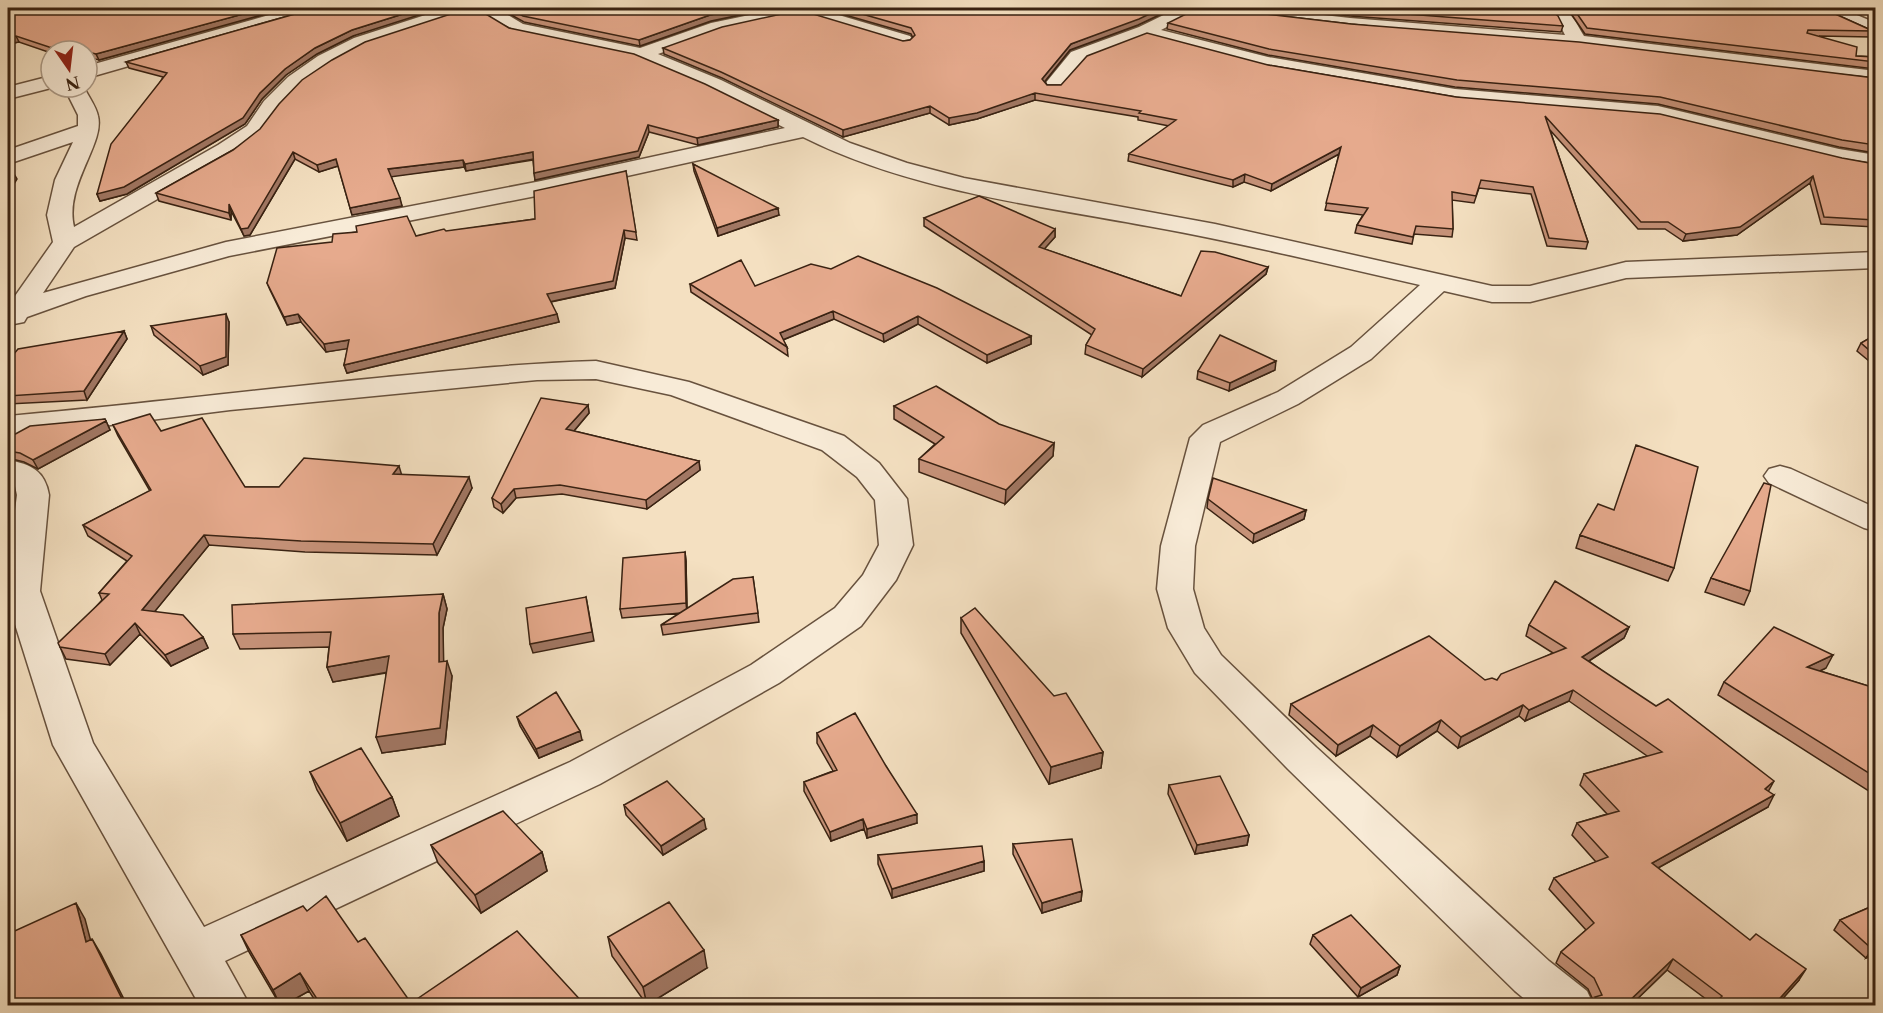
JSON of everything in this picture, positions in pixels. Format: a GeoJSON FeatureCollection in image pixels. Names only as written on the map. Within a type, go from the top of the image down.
{"type":"FeatureCollection","features":[{"type":"Feature","properties":{"kind":"street"},"geometry":{"type":"LineString","coordinates":[[99,69],[311,8]]}},
{"type":"Feature","properties":{"kind":"street"},"geometry":{"type":"LineString","coordinates":[[13,318],[65,242],[226,150],[254,130],[271,105],[295,81],[325,60],[360,42],[463,8]]}},
{"type":"Feature","properties":{"kind":"street"},"geometry":{"type":"LineString","coordinates":[[485,8],[517,28],[641,54],[714,84],[804,130],[889,165],[963,185],[1215,231],[1492,294],[1514,296],[1530,294],[1626,270],[1875,260]]}},
{"type":"Feature","properties":{"kind":"street"},"geometry":{"type":"LineString","coordinates":[[641,54],[717,27],[802,8],[903,40]]}},
{"type":"Feature","properties":{"kind":"street"},"geometry":{"type":"LineString","coordinates":[[1054,85],[1078,56],[1145,31],[1190,8]]}},
{"type":"Feature","properties":{"kind":"street"},"geometry":{"type":"LineString","coordinates":[[1221,8],[1350,23],[1578,41],[1875,77]]}},
{"type":"Feature","properties":{"kind":"street"},"geometry":{"type":"LineString","coordinates":[[1552,8],[1565,18],[1578,41]]}},
{"type":"Feature","properties":{"kind":"street"},"geometry":{"type":"LineString","coordinates":[[1827,8],[1875,30]]}},
{"type":"Feature","properties":{"kind":"street"},"geometry":{"type":"LineString","coordinates":[[1145,31],[1267,63],[1455,95],[1658,112],[1839,156],[1875,162]]}},
{"type":"Feature","properties":{"kind":"street"},"geometry":{"type":"LineString","coordinates":[[18,72],[39,80]]}},
{"type":"Feature","properties":{"kind":"street"},"geometry":{"type":"LineString","coordinates":[[8,93],[39,85]]}},
{"type":"Feature","properties":{"kind":"street"},"geometry":{"type":"LineString","coordinates":[[65,242],[59,215],[66,180],[89,129],[88,115],[80,99]]}},
{"type":"Feature","properties":{"kind":"street"},"geometry":{"type":"LineString","coordinates":[[8,157],[89,129]]}},
{"type":"Feature","properties":{"kind":"street"},"geometry":{"type":"LineString","coordinates":[[13,318],[77,290],[226,249],[541,188],[804,130]]}},
{"type":"Feature","properties":{"kind":"street"},"geometry":{"type":"LineString","coordinates":[[1440,281],[1361,353],[1288,398],[1214,431],[1205,438],[1178,546],[1175,589],[1186,628],[1208,664],[1302,758],[1532,976],[1570,1005]]}},
{"type":"Feature","properties":{"kind":"street"},"geometry":{"type":"LineString","coordinates":[[8,425],[79,420],[230,401],[537,370],[596,370],[679,388],[833,443],[868,470],[891,499],[896,545],[878,580],[848,617],[765,674],[585,773],[195,953]]}},
{"type":"Feature","properties":{"kind":"street"},"geometry":{"type":"LineString","coordinates":[[8,469],[31,481],[33,495],[15,593],[73,745],[226,1005]]}},
{"type":"Feature","properties":{"kind":"street"},"geometry":{"type":"LineString","coordinates":[[1780,476],[1875,521]]}},
{"type":"Feature","properties":{"kind":"building"},"geometry":{"type":"Polygon","coordinates":[[[8,8],[265,8],[99,53],[99,39],[39,39],[39,44],[16,36],[8,38],[8,8]]]}},
{"type":"Feature","properties":{"kind":"building"},"geometry":{"type":"Polygon","coordinates":[[[316,8],[422,8],[352,30],[315,48],[285,69],[260,93],[243,118],[124,187],[97,194],[111,144],[167,73],[126,62],[316,8]]]}},
{"type":"Feature","properties":{"kind":"building"},"geometry":{"type":"Polygon","coordinates":[[[469,8],[476,8],[509,28],[634,54],[705,84],[778,120],[697,138],[648,125],[638,151],[534,173],[533,152],[465,164],[463,160],[388,169],[400,198],[350,208],[336,159],[317,165],[293,152],[248,228],[241,229],[229,204],[229,213],[156,193],[233,150],[260,129],[279,104],[302,80],[332,60],[365,42],[469,8]]]}},
{"type":"Feature","properties":{"kind":"building"},"geometry":{"type":"Polygon","coordinates":[[[508,8],[746,8],[710,15],[639,40],[523,16],[508,8]]]}},
{"type":"Feature","properties":{"kind":"building"},"geometry":{"type":"Polygon","coordinates":[[[841,8],[1162,8],[1071,44],[1042,79],[1047,85],[1061,85],[1087,56],[1147,33],[1268,65],[1456,97],[1660,114],[1875,164],[1875,220],[1824,217],[1813,176],[1740,227],[1686,234],[1668,222],[1641,222],[1545,116],[1588,242],[1549,238],[1533,187],[1481,180],[1476,196],[1452,192],[1453,229],[1416,226],[1413,237],[1357,225],[1368,208],[1326,203],[1341,147],[1272,184],[1245,174],[1233,180],[1129,154],[1176,120],[1139,113],[1141,111],[1035,93],[977,113],[949,118],[930,106],[843,130],[721,72],[663,48],[722,27],[800,10],[903,41],[910,40],[915,35],[911,28],[841,8]]]}},
{"type":"Feature","properties":{"kind":"building"},"geometry":{"type":"Polygon","coordinates":[[[1198,8],[1351,24],[1579,42],[1875,78],[1875,145],[1842,140],[1660,97],[1457,80],[1269,49],[1168,23],[1198,8]]]}},
{"type":"Feature","properties":{"kind":"building"},"geometry":{"type":"Polygon","coordinates":[[[1330,8],[1548,8],[1558,16],[1563,26],[1330,8]]]}},
{"type":"Feature","properties":{"kind":"building"},"geometry":{"type":"Polygon","coordinates":[[[1573,8],[1822,8],[1873,31],[1808,30],[1807,33],[1857,47],[1856,56],[1875,57],[1875,62],[1587,28],[1573,8]]]}},
{"type":"Feature","properties":{"kind":"building"},"geometry":{"type":"Polygon","coordinates":[[[693,164],[778,208],[717,228],[693,164]]]}},
{"type":"Feature","properties":{"kind":"building"},"geometry":{"type":"Polygon","coordinates":[[[626,171],[636,232],[624,230],[613,281],[547,294],[557,314],[344,365],[349,340],[324,344],[298,314],[284,317],[267,283],[277,248],[332,242],[333,234],[357,232],[356,226],[407,216],[416,236],[444,229],[446,231],[535,219],[534,191],[626,171]]]}},
{"type":"Feature","properties":{"kind":"building"},"geometry":{"type":"Polygon","coordinates":[[[979,196],[1055,229],[1039,247],[1181,296],[1201,251],[1215,252],[1268,267],[1143,369],[1086,345],[1095,329],[924,218],[979,196]]]}},
{"type":"Feature","properties":{"kind":"building"},"geometry":{"type":"Polygon","coordinates":[[[858,256],[937,288],[1031,336],[987,355],[918,316],[883,334],[833,311],[780,333],[787,347],[690,284],[741,260],[755,286],[811,264],[831,269],[858,256]]]}},
{"type":"Feature","properties":{"kind":"building"},"geometry":{"type":"Polygon","coordinates":[[[226,314],[226,357],[200,366],[151,326],[226,314]]]}},
{"type":"Feature","properties":{"kind":"building"},"geometry":{"type":"Polygon","coordinates":[[[124,331],[84,391],[8,396],[8,361],[18,349],[124,331]]]}},
{"type":"Feature","properties":{"kind":"building"},"geometry":{"type":"Polygon","coordinates":[[[1220,335],[1276,361],[1230,383],[1198,371],[1220,335]]]}},
{"type":"Feature","properties":{"kind":"building"},"geometry":{"type":"Polygon","coordinates":[[[1875,335],[1875,355],[1861,343],[1875,335]]]}},
{"type":"Feature","properties":{"kind":"building"},"geometry":{"type":"Polygon","coordinates":[[[936,386],[999,424],[1054,443],[1006,490],[919,459],[944,437],[894,406],[936,386]]]}},
{"type":"Feature","properties":{"kind":"building"},"geometry":{"type":"Polygon","coordinates":[[[541,398],[588,405],[566,429],[699,461],[646,500],[560,485],[514,489],[501,504],[492,498],[541,398]]]}},
{"type":"Feature","properties":{"kind":"building"},"geometry":{"type":"Polygon","coordinates":[[[150,414],[161,431],[202,418],[245,487],[279,487],[304,458],[399,466],[393,474],[469,477],[433,544],[301,541],[204,535],[142,610],[183,615],[203,637],[165,655],[135,623],[105,654],[60,647],[58,643],[109,594],[99,593],[132,556],[83,525],[151,490],[113,425],[150,414]]]}},
{"type":"Feature","properties":{"kind":"building"},"geometry":{"type":"Polygon","coordinates":[[[105,419],[106,421],[33,460],[20,453],[8,451],[8,438],[30,426],[105,419]]]}},
{"type":"Feature","properties":{"kind":"building"},"geometry":{"type":"Polygon","coordinates":[[[1636,445],[1698,467],[1674,568],[1580,535],[1598,504],[1614,510],[1636,445]]]}},
{"type":"Feature","properties":{"kind":"building"},"geometry":{"type":"Polygon","coordinates":[[[1213,478],[1306,510],[1254,534],[1208,499],[1213,478]]]}},
{"type":"Feature","properties":{"kind":"building"},"geometry":{"type":"Polygon","coordinates":[[[1764,483],[1771,485],[1750,591],[1711,578],[1764,483]]]}},
{"type":"Feature","properties":{"kind":"building"},"geometry":{"type":"Polygon","coordinates":[[[685,552],[686,603],[620,609],[623,558],[685,552]]]}},
{"type":"Feature","properties":{"kind":"building"},"geometry":{"type":"Polygon","coordinates":[[[753,577],[758,613],[661,625],[733,579],[753,577]]]}},
{"type":"Feature","properties":{"kind":"building"},"geometry":{"type":"Polygon","coordinates":[[[1555,581],[1629,627],[1582,657],[1656,706],[1668,699],[1774,781],[1765,789],[1774,795],[1652,863],[1750,940],[1756,934],[1806,969],[1774,1005],[1714,1005],[1722,996],[1673,959],[1625,1005],[1606,1005],[1595,997],[1602,995],[1594,978],[1561,952],[1594,923],[1554,878],[1608,857],[1577,823],[1619,811],[1584,774],[1662,752],[1573,690],[1529,710],[1523,705],[1461,737],[1441,720],[1400,746],[1373,725],[1338,745],[1291,704],[1429,636],[1485,680],[1492,678],[1497,680],[1501,674],[1566,648],[1529,625],[1555,581]]]}},
{"type":"Feature","properties":{"kind":"building"},"geometry":{"type":"Polygon","coordinates":[[[443,594],[439,613],[439,662],[447,661],[440,728],[376,737],[389,656],[327,667],[331,632],[233,634],[232,605],[443,594]]]}},
{"type":"Feature","properties":{"kind":"building"},"geometry":{"type":"Polygon","coordinates":[[[586,597],[592,632],[530,644],[526,608],[586,597]]]}},
{"type":"Feature","properties":{"kind":"building"},"geometry":{"type":"Polygon","coordinates":[[[975,608],[1054,696],[1066,693],[1103,752],[1051,767],[961,618],[975,608]]]}},
{"type":"Feature","properties":{"kind":"building"},"geometry":{"type":"Polygon","coordinates":[[[1774,627],[1833,655],[1807,667],[1875,688],[1875,777],[1724,682],[1774,627]]]}},
{"type":"Feature","properties":{"kind":"building"},"geometry":{"type":"Polygon","coordinates":[[[556,692],[580,731],[536,749],[517,717],[556,692]]]}},
{"type":"Feature","properties":{"kind":"building"},"geometry":{"type":"Polygon","coordinates":[[[855,713],[917,814],[867,829],[863,819],[830,832],[804,782],[837,770],[817,733],[855,713]]]}},
{"type":"Feature","properties":{"kind":"building"},"geometry":{"type":"Polygon","coordinates":[[[361,748],[392,797],[340,823],[310,772],[361,748]]]}},
{"type":"Feature","properties":{"kind":"building"},"geometry":{"type":"Polygon","coordinates":[[[1220,776],[1249,835],[1197,845],[1169,785],[1220,776]]]}},
{"type":"Feature","properties":{"kind":"building"},"geometry":{"type":"Polygon","coordinates":[[[667,781],[704,819],[661,846],[624,805],[667,781]]]}},
{"type":"Feature","properties":{"kind":"building"},"geometry":{"type":"Polygon","coordinates":[[[503,811],[542,852],[475,895],[431,845],[503,811]]]}},
{"type":"Feature","properties":{"kind":"building"},"geometry":{"type":"Polygon","coordinates":[[[1072,839],[1082,891],[1042,903],[1013,844],[1072,839]]]}},
{"type":"Feature","properties":{"kind":"building"},"geometry":{"type":"Polygon","coordinates":[[[982,846],[984,861],[892,889],[878,855],[982,846]]]}},
{"type":"Feature","properties":{"kind":"building"},"geometry":{"type":"Polygon","coordinates":[[[326,896],[358,942],[365,938],[411,1003],[517,931],[585,1005],[321,1005],[300,973],[273,990],[241,935],[303,906],[307,911],[326,896]]]}},
{"type":"Feature","properties":{"kind":"building"},"geometry":{"type":"Polygon","coordinates":[[[669,902],[704,950],[643,987],[608,937],[669,902]]]}},
{"type":"Feature","properties":{"kind":"building"},"geometry":{"type":"Polygon","coordinates":[[[76,903],[86,942],[92,939],[125,1005],[8,1005],[8,934],[76,903]]]}},
{"type":"Feature","properties":{"kind":"building"},"geometry":{"type":"Polygon","coordinates":[[[1875,905],[1875,947],[1872,949],[1840,920],[1875,905]]]}},
{"type":"Feature","properties":{"kind":"building"},"geometry":{"type":"Polygon","coordinates":[[[1351,915],[1400,966],[1361,988],[1313,935],[1351,915]]]}}]}
